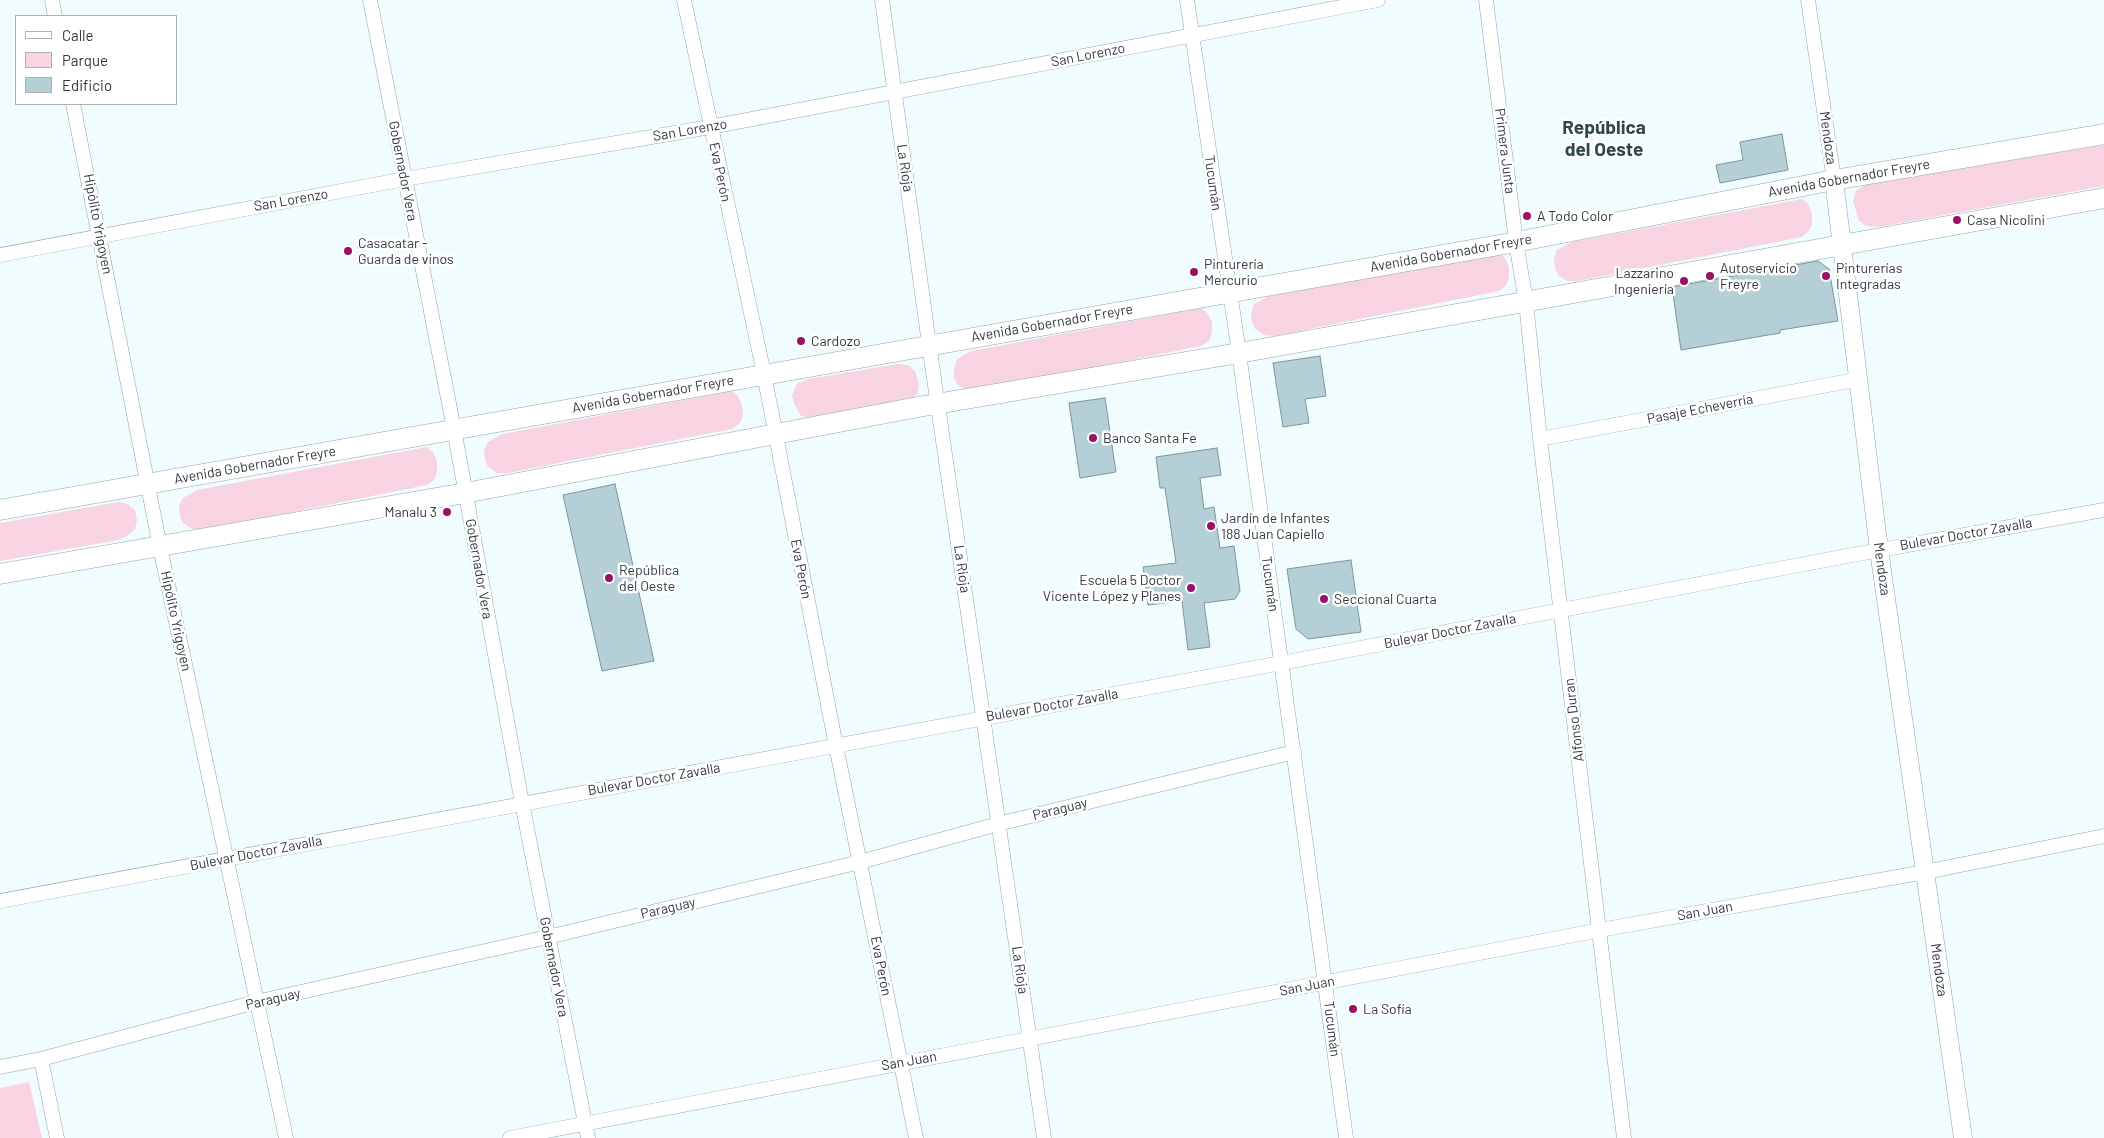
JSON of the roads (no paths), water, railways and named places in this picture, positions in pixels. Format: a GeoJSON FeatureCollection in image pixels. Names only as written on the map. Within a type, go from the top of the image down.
{"type":"FeatureCollection","features":[{"type":"Feature","properties":{"kind":"main road","name":"Avenida Gobernador Freyre"},"geometry":{"type":"LineString","coordinates":[[0,510],[929,344],[1516,242],[1834,180],[2104,134]]}},
{"type":"Feature","properties":{"kind":"main road"},"geometry":{"type":"LineString","coordinates":[[0,574],[465,493],[938,404],[1239,353],[2104,198]]}},
{"type":"Feature","properties":{"kind":"street"},"geometry":{"type":"LineString","coordinates":[[52,0],[55,15]]}},
{"type":"Feature","properties":{"kind":"street","name":"Gobernador Vera"},"geometry":{"type":"LineString","coordinates":[[370,0],[454,429],[522,803],[588,1138]]}},
{"type":"Feature","properties":{"kind":"street","name":"Eva Perón"},"geometry":{"type":"LineString","coordinates":[[684,0],[764,374],[836,746],[916,1138]]}},
{"type":"Feature","properties":{"kind":"street","name":"La Rioja"},"geometry":{"type":"LineString","coordinates":[[882,0],[929,344],[1044,1138]]}},
{"type":"Feature","properties":{"kind":"street","name":"Tucumán"},"geometry":{"type":"LineString","coordinates":[[1186,0],[1228,292],[1239,353],[1346,1138]]}},
{"type":"Feature","properties":{"kind":"street","name":"San Lorenzo"},"geometry":{"type":"LineString","coordinates":[[0,255],[405,179],[710,127],[1378,0]]}},
{"type":"Feature","properties":{"kind":"street","name":"Primera Junta"},"geometry":{"type":"LineString","coordinates":[[1486,0],[1516,242],[1526,302]]}},
{"type":"Feature","properties":{"kind":"street","name":"Mendoza"},"geometry":{"type":"LineString","coordinates":[[1808,0],[1843,245],[1880,550],[1963,1138]]}},
{"type":"Feature","properties":{"kind":"street","name":"Hipólito Yrigoyen"},"geometry":{"type":"LineString","coordinates":[[73,105],[160,547],[286,1138]]}},
{"type":"Feature","properties":{"kind":"street","name":"Alfonso Duran"},"geometry":{"type":"LineString","coordinates":[[1526,302],[1540,439],[1624,1138]]}},
{"type":"Feature","properties":{"kind":"street","name":"Pasaje Echeverría"},"geometry":{"type":"LineString","coordinates":[[1540,439],[1860,379]]}},
{"type":"Feature","properties":{"kind":"street","name":"Bulevar Doctor Zavalla"},"geometry":{"type":"LineString","coordinates":[[0,901],[1281,663],[1561,609],[2104,510]]}},
{"type":"Feature","properties":{"kind":"street","name":"Paraguay"},"geometry":{"type":"LineString","coordinates":[[0,1067],[40,1059],[256,1002],[548,937],[860,862],[998,824],[1294,752]]}},
{"type":"Feature","properties":{"kind":"street","name":"San Juan"},"geometry":{"type":"LineString","coordinates":[[510,1138],[1600,930],[1926,872],[2104,836]]}},
{"type":"Feature","properties":{"kind":"street"},"geometry":{"type":"LineString","coordinates":[[40,1059],[57,1138]]}},
{"type":"Feature","properties":{"kind":"place","name":"A Todo Color"},"geometry":{"type":"Point","coordinates":[1527,216]}},
{"type":"Feature","properties":{"kind":"place","name":"Casa Nicolini"},"geometry":{"type":"Point","coordinates":[1957,220]}},
{"type":"Feature","properties":{"kind":"place","name":"Casacatar - Guarda de vinos"},"geometry":{"type":"Point","coordinates":[348,251]}},
{"type":"Feature","properties":{"kind":"place","name":"Pinturería Mercurio"},"geometry":{"type":"Point","coordinates":[1194,272]}},
{"type":"Feature","properties":{"kind":"place","name":"Autoservicio Freyre"},"geometry":{"type":"Point","coordinates":[1710,276]}},
{"type":"Feature","properties":{"kind":"place","name":"Pinturerías Integradas"},"geometry":{"type":"Point","coordinates":[1826,276]}},
{"type":"Feature","properties":{"kind":"place","name":"Lazzarino Ingeniería"},"geometry":{"type":"Point","coordinates":[1684,281]}},
{"type":"Feature","properties":{"kind":"place","name":"Cardozo"},"geometry":{"type":"Point","coordinates":[801,341]}},
{"type":"Feature","properties":{"kind":"place","name":"Banco Santa Fe"},"geometry":{"type":"Point","coordinates":[1093,438]}},
{"type":"Feature","properties":{"kind":"place","name":"Manalu 3"},"geometry":{"type":"Point","coordinates":[447,512]}},
{"type":"Feature","properties":{"kind":"place","name":"Jardín de Infantes 188 Juan Capiello"},"geometry":{"type":"Point","coordinates":[1211,526]}},
{"type":"Feature","properties":{"kind":"place","name":"República del Oeste"},"geometry":{"type":"Point","coordinates":[609,578]}},
{"type":"Feature","properties":{"kind":"place","name":"Escuela 5 Doctor Vicente López y Planes"},"geometry":{"type":"Point","coordinates":[1191,588]}},
{"type":"Feature","properties":{"kind":"place","name":"Seccional Cuarta"},"geometry":{"type":"Point","coordinates":[1324,599]}},
{"type":"Feature","properties":{"kind":"place","name":"La Sofía"},"geometry":{"type":"Point","coordinates":[1353,1009]}},
{"type":"Feature","properties":{"kind":"district","name":"República del Oeste"},"geometry":{"type":"Point","coordinates":[1604,139]}}]}
